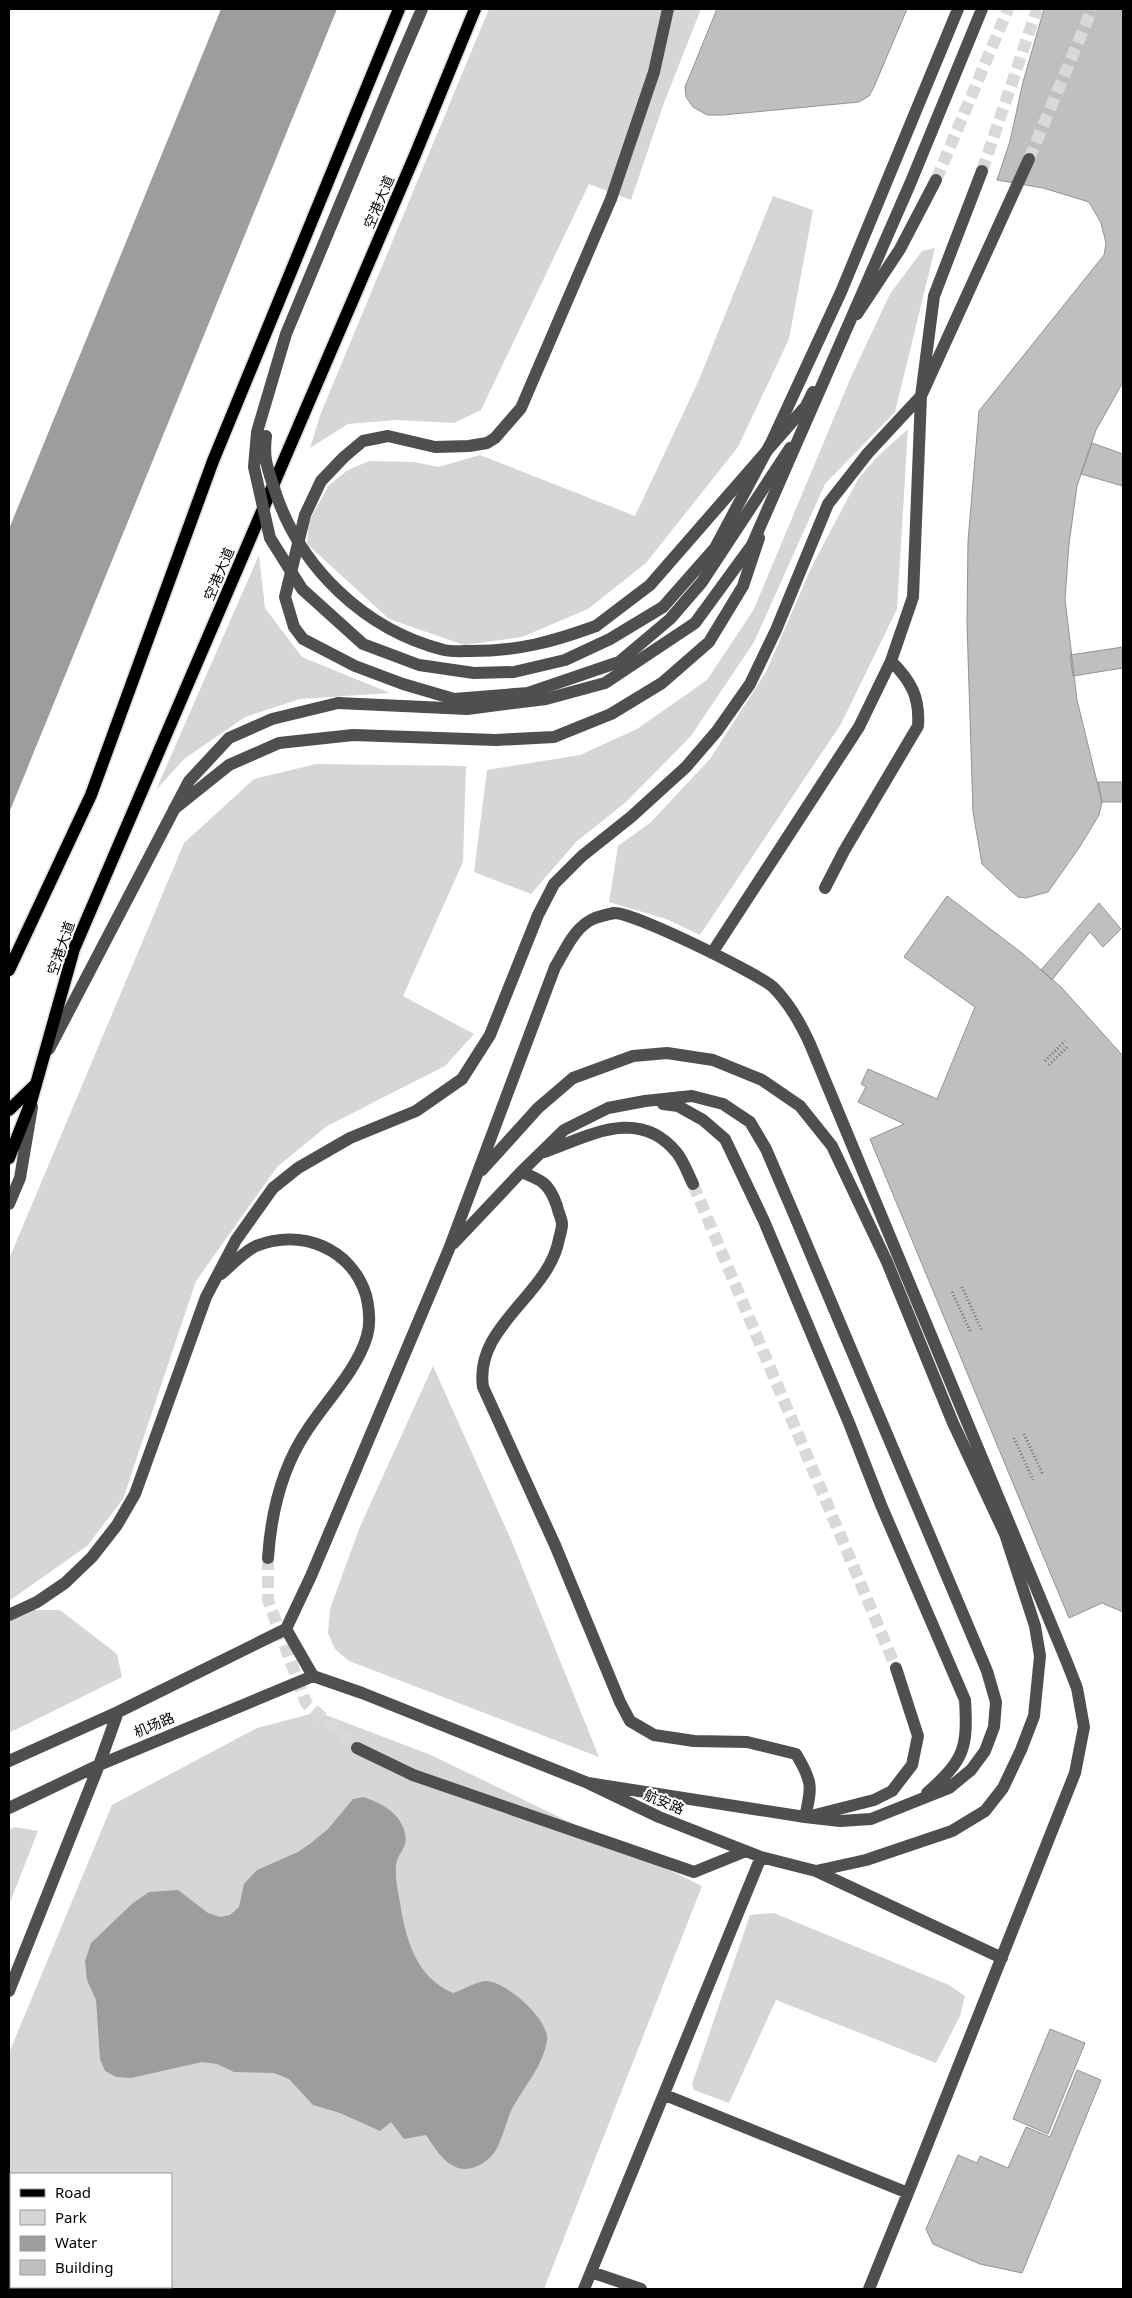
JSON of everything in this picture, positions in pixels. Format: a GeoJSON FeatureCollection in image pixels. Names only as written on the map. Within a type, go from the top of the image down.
{"type":"FeatureCollection","features":[{"type":"Feature","properties":{"kind":"main road"},"geometry":{"type":"LineString","coordinates":[[9,970],[91,795],[213,461],[399,9]]}},
{"type":"Feature","properties":{"kind":"main road","name":"空港大道"},"geometry":{"type":"LineString","coordinates":[[9,1158],[31,1102],[74,949],[416,155],[475,9]]}},
{"type":"Feature","properties":{"kind":"main road"},"geometry":{"type":"LineString","coordinates":[[9,1110],[36,1083]]}},
{"type":"Feature","properties":{"kind":"street"},"geometry":{"type":"LineString","coordinates":[[422,9],[286,334],[258,432],[254,467],[270,538],[302,588],[364,644],[419,665],[474,673],[514,672],[565,660],[610,639],[663,607],[715,548],[772,440],[841,292],[958,9]]}},
{"type":"Feature","properties":{"kind":"street"},"geometry":{"type":"LineString","coordinates":[[668,9],[654,72],[611,199],[521,408],[495,438],[487,443],[469,446],[435,447],[388,436],[363,441],[344,456],[322,481],[305,515],[285,597],[294,627],[303,639],[355,666],[403,684],[454,699],[528,693],[619,662],[670,619],[702,582],[790,448]]}},
{"type":"Feature","properties":{"kind":"street"},"geometry":{"type":"LineString","coordinates":[[43,1060],[190,781],[229,738],[272,720],[338,703],[467,709],[546,699],[605,683],[695,623],[752,545],[910,184],[982,9]]}},
{"type":"Feature","properties":{"kind":"street"},"geometry":{"type":"LineString","coordinates":[[9,1615],[37,1602],[65,1583],[92,1557],[117,1525],[135,1494],[206,1296],[236,1240],[273,1188],[298,1168],[350,1138],[416,1111],[462,1079],[490,1035],[538,915],[554,884],[582,856],[631,818],[686,767],[717,732],[750,684],[776,630],[828,504],[868,453],[921,396],[1029,159]]}},
{"type":"Feature","properties":{"kind":"street"},"geometry":{"type":"LineString","coordinates":[[712,953],[859,727],[890,661],[912,597],[921,396],[934,296],[982,171]]}},
{"type":"Feature","properties":{"kind":"street"},"geometry":{"type":"LineString","coordinates":[[174,809],[229,765],[279,743],[353,736],[496,740],[554,737],[611,714],[662,683],[709,642],[743,586],[806,406],[831,356],[900,249],[936,180]]}},
{"type":"Feature","properties":{"kind":"street"},"geometry":{"type":"LineString","coordinates":[[269,391],[264,455],[283,517],[310,562],[339,593],[389,629],[446,650],[504,651],[559,640],[596,626],[650,585],[806,406]]}},
{"type":"Feature","properties":{"kind":"street"},"geometry":{"type":"LineString","coordinates":[[825,888],[844,851],[918,726],[919,710],[913,690],[905,676],[890,661]]}},
{"type":"Feature","properties":{"kind":"street"},"geometry":{"type":"LineString","coordinates":[[313,1676],[286,1629],[449,1249],[555,967],[579,928],[595,918],[615,913],[643,922],[712,953],[772,987],[802,1026],[1077,1688],[1084,1728],[1074,1773],[869,2289]]}},
{"type":"Feature","properties":{"kind":"street"},"geometry":{"type":"LineString","coordinates":[[477,1176],[538,1108],[573,1078],[633,1056],[667,1053],[712,1060],[762,1080],[800,1106],[832,1146],[887,1262],[953,1424],[1004,1534],[1035,1626],[1040,1656],[1034,1716],[1022,1750],[1003,1788],[985,1811],[952,1831],[866,1860],[816,1871]]}},
{"type":"Feature","properties":{"kind":"street"},"geometry":{"type":"LineString","coordinates":[[9,1204],[20,1178],[36,1083]]}},
{"type":"Feature","properties":{"kind":"street"},"geometry":{"type":"LineString","coordinates":[[449,1249],[539,1153],[564,1130],[608,1108],[645,1101],[692,1096],[723,1104],[750,1122],[766,1149],[987,1671],[996,1702],[994,1727],[985,1751],[971,1770],[948,1788],[895,1811],[871,1819],[840,1821],[805,1818],[588,1783]]}},
{"type":"Feature","properties":{"kind":"street"},"geometry":{"type":"LineString","coordinates":[[645,1101],[678,1106],[703,1120],[725,1139],[764,1221],[850,1423],[881,1505],[965,1700],[967,1727],[964,1746],[958,1761],[944,1778],[922,1798]]}},
{"type":"Feature","properties":{"kind":"street"},"geometry":{"type":"LineString","coordinates":[[539,1153],[609,1129],[631,1126],[653,1133],[677,1153],[693,1184]]}},
{"type":"Feature","properties":{"kind":"street"},"geometry":{"type":"LineString","coordinates":[[521,1172],[542,1180],[556,1203],[562,1224],[557,1253],[546,1273],[509,1316],[482,1361],[482,1386],[555,1545],[620,1702],[630,1721],[654,1735],[694,1741],[747,1742],[796,1754],[808,1772],[812,1790],[805,1818]]}},
{"type":"Feature","properties":{"kind":"street"},"geometry":{"type":"LineString","coordinates":[[215,1279],[254,1246],[284,1239],[305,1240],[327,1247],[349,1264],[362,1284],[369,1307],[367,1336],[354,1364],[306,1431],[285,1474],[270,1532],[268,1558]]}},
{"type":"Feature","properties":{"kind":"street","name":"机场路"},"geometry":{"type":"LineString","coordinates":[[9,1761],[118,1712],[286,1629]]}},
{"type":"Feature","properties":{"kind":"street"},"geometry":{"type":"LineString","coordinates":[[805,1818],[867,1802],[892,1791],[912,1765],[918,1736],[896,1668]]}},
{"type":"Feature","properties":{"kind":"street","name":"航安路"},"geometry":{"type":"LineString","coordinates":[[313,1676],[362,1693],[588,1783],[659,1817],[761,1857],[816,1871],[1002,1958]]}},
{"type":"Feature","properties":{"kind":"street","name":"机场路"},"geometry":{"type":"LineString","coordinates":[[9,1808],[99,1765],[313,1676]]}},
{"type":"Feature","properties":{"kind":"street"},"geometry":{"type":"LineString","coordinates":[[9,1991],[99,1765],[118,1712]]}},
{"type":"Feature","properties":{"kind":"street"},"geometry":{"type":"LineString","coordinates":[[357,1748],[413,1775],[694,1872],[746,1851]]}},
{"type":"Feature","properties":{"kind":"street"},"geometry":{"type":"LineString","coordinates":[[584,2289],[761,1857]]}},
{"type":"Feature","properties":{"kind":"street"},"geometry":{"type":"LineString","coordinates":[[664,2095],[908,2193]]}},
{"type":"Feature","properties":{"kind":"street"},"geometry":{"type":"LineString","coordinates":[[591,2272],[641,2289]]}},
{"type":"Feature","properties":{"kind":"path"},"geometry":{"type":"LineString","coordinates":[[1045,1061],[1065,1041]]}},
{"type":"Feature","properties":{"kind":"path"},"geometry":{"type":"LineString","coordinates":[[1049,1065],[1068,1046]]}},
{"type":"Feature","properties":{"kind":"path"},"geometry":{"type":"LineString","coordinates":[[962,1287],[981,1329]]}},
{"type":"Feature","properties":{"kind":"path"},"geometry":{"type":"LineString","coordinates":[[952,1292],[971,1333]]}},
{"type":"Feature","properties":{"kind":"path"},"geometry":{"type":"LineString","coordinates":[[1024,1434],[1043,1475]]}},
{"type":"Feature","properties":{"kind":"path"},"geometry":{"type":"LineString","coordinates":[[1014,1438],[1033,1480]]}},
{"type":"Feature","properties":{"kind":"green space"},"geometry":{"type":"Polygon","coordinates":[[[489,9],[701,9],[664,103],[631,200],[589,184],[481,410],[454,423],[396,420],[348,424],[310,448],[321,413],[489,9]]]}},
{"type":"Feature","properties":{"kind":"green space"},"geometry":{"type":"Polygon","coordinates":[[[773,196],[813,210],[789,339],[738,447],[646,563],[588,609],[522,637],[464,645],[389,619],[307,544],[309,521],[329,485],[348,470],[369,461],[414,462],[438,467],[480,455],[635,516],[698,382],[773,196]]]}},
{"type":"Feature","properties":{"kind":"green space"},"geometry":{"type":"Polygon","coordinates":[[[935,248],[895,412],[825,484],[754,642],[691,736],[626,802],[576,842],[531,894],[474,872],[487,770],[580,755],[637,729],[707,680],[754,609],[851,377],[890,294],[922,251],[935,248]]]}},
{"type":"Feature","properties":{"kind":"green space"},"geometry":{"type":"Polygon","coordinates":[[[908,429],[897,609],[841,724],[700,935],[666,919],[609,902],[618,846],[651,822],[710,759],[766,672],[812,566],[858,479],[878,456],[908,429]]]}},
{"type":"Feature","properties":{"kind":"green space"},"geometry":{"type":"Polygon","coordinates":[[[259,555],[265,608],[302,657],[390,693],[300,699],[245,717],[184,759],[156,790],[259,555]]]}},
{"type":"Feature","properties":{"kind":"green space"},"geometry":{"type":"Polygon","coordinates":[[[316,764],[466,766],[463,862],[403,996],[474,1034],[445,1066],[327,1126],[277,1167],[196,1281],[123,1499],[87,1546],[9,1601],[9,1259],[184,843],[254,779],[316,764]]]}},
{"type":"Feature","properties":{"kind":"green space"},"geometry":{"type":"Polygon","coordinates":[[[433,1366],[512,1542],[599,1757],[349,1661],[335,1649],[328,1633],[330,1609],[359,1529],[433,1366]]]}},
{"type":"Feature","properties":{"kind":"green space"},"geometry":{"type":"Polygon","coordinates":[[[9,1610],[60,1610],[117,1654],[122,1677],[9,1733],[9,1610]]]}},
{"type":"Feature","properties":{"kind":"green space"},"geometry":{"type":"Polygon","coordinates":[[[318,1712],[431,1755],[702,1886],[544,2289],[9,2289],[9,2053],[112,1805],[257,1728],[318,1712]]]}},
{"type":"Feature","properties":{"kind":"green space"},"geometry":{"type":"Polygon","coordinates":[[[15,1827],[38,1831],[9,1905],[9,1830],[15,1827]]]}},
{"type":"Feature","properties":{"kind":"green space"},"geometry":{"type":"Polygon","coordinates":[[[774,1913],[949,1985],[965,1996],[960,2016],[936,2063],[776,2000],[729,2103],[694,2090],[692,2084],[750,1915],[774,1913]]]}},
{"type":"Feature","properties":{"kind":"water"},"geometry":{"type":"Polygon","coordinates":[[[221,9],[337,9],[9,813],[9,529],[221,9]]]}},
{"type":"Feature","properties":{"kind":"water"},"geometry":{"type":"Polygon","coordinates":[[[364,1797],[388,1809],[402,1824],[406,1841],[397,1860],[397,1884],[402,1917],[410,1944],[422,1967],[440,1986],[453,1993],[485,1981],[494,1982],[504,1987],[534,2012],[546,2032],[547,2040],[542,2059],[511,2111],[497,2148],[488,2159],[473,2168],[458,2168],[446,2161],[426,2135],[404,2139],[391,2122],[380,2131],[340,2113],[313,2105],[289,2079],[274,2073],[234,2072],[217,2064],[202,2062],[131,2078],[116,2077],[105,2071],[100,2059],[96,2000],[87,1980],[85,1961],[91,1943],[133,1903],[149,1892],[178,1890],[208,1913],[220,1917],[230,1915],[239,1907],[244,1884],[257,1870],[298,1852],[328,1829],[353,1799],[364,1797]]]}},
{"type":"Feature","properties":{"kind":"building"},"geometry":{"type":"Polygon","coordinates":[[[717,9],[907,9],[874,87],[869,96],[859,102],[707,115],[693,107],[686,97],[685,87],[717,9]]]}},
{"type":"Feature","properties":{"kind":"building"},"geometry":{"type":"Polygon","coordinates":[[[1044,9],[1123,9],[1123,382],[1096,430],[1077,486],[1069,544],[1065,599],[1077,700],[1102,802],[1099,815],[1079,848],[1048,892],[1026,898],[1018,897],[982,864],[973,812],[967,623],[968,541],[979,411],[1104,255],[1106,243],[1101,223],[1089,202],[1043,188],[997,180],[1010,141],[1023,82],[1044,9]]]}},
{"type":"Feature","properties":{"kind":"building"},"geometry":{"type":"Polygon","coordinates":[[[1092,443],[1123,454],[1123,486],[1081,474],[1092,443]]]}},
{"type":"Feature","properties":{"kind":"building"},"geometry":{"type":"Polygon","coordinates":[[[1123,647],[1123,668],[1073,676],[1070,655],[1123,647]]]}},
{"type":"Feature","properties":{"kind":"building"},"geometry":{"type":"Polygon","coordinates":[[[1098,782],[1123,782],[1123,802],[1102,802],[1098,782]]]}},
{"type":"Feature","properties":{"kind":"building"},"geometry":{"type":"Polygon","coordinates":[[[947,896],[1022,953],[1062,988],[1123,1056],[1123,1612],[1102,1603],[1069,1618],[870,1139],[904,1124],[858,1102],[866,1087],[861,1084],[868,1069],[937,1099],[975,1007],[904,957],[947,896]]]}},
{"type":"Feature","properties":{"kind":"building"},"geometry":{"type":"Polygon","coordinates":[[[1099,903],[1121,929],[1103,947],[1090,932],[1052,980],[1041,970],[1099,903]]]}},
{"type":"Feature","properties":{"kind":"building"},"geometry":{"type":"Polygon","coordinates":[[[1050,2029],[1085,2043],[1048,2134],[1013,2119],[1050,2029]]]}},
{"type":"Feature","properties":{"kind":"building"},"geometry":{"type":"Polygon","coordinates":[[[1077,2070],[1101,2080],[1022,2273],[980,2264],[933,2244],[926,2229],[958,2155],[977,2163],[980,2156],[1008,2168],[1026,2127],[1050,2137],[1077,2070]]]}},
{"type":"Feature","properties":{"kind":"tunnel"},"geometry":{"type":"LineString","coordinates":[[936,180],[1008,9]]}},
{"type":"Feature","properties":{"kind":"tunnel"},"geometry":{"type":"LineString","coordinates":[[982,171],[1037,9]]}},
{"type":"Feature","properties":{"kind":"tunnel"},"geometry":{"type":"LineString","coordinates":[[1029,159],[1092,9]]}},
{"type":"Feature","properties":{"kind":"tunnel"},"geometry":{"type":"LineString","coordinates":[[693,1184],[896,1668]]}},
{"type":"Feature","properties":{"kind":"tunnel"},"geometry":{"type":"LineString","coordinates":[[268,1558],[268,1600],[306,1703],[357,1748]]}}]}
